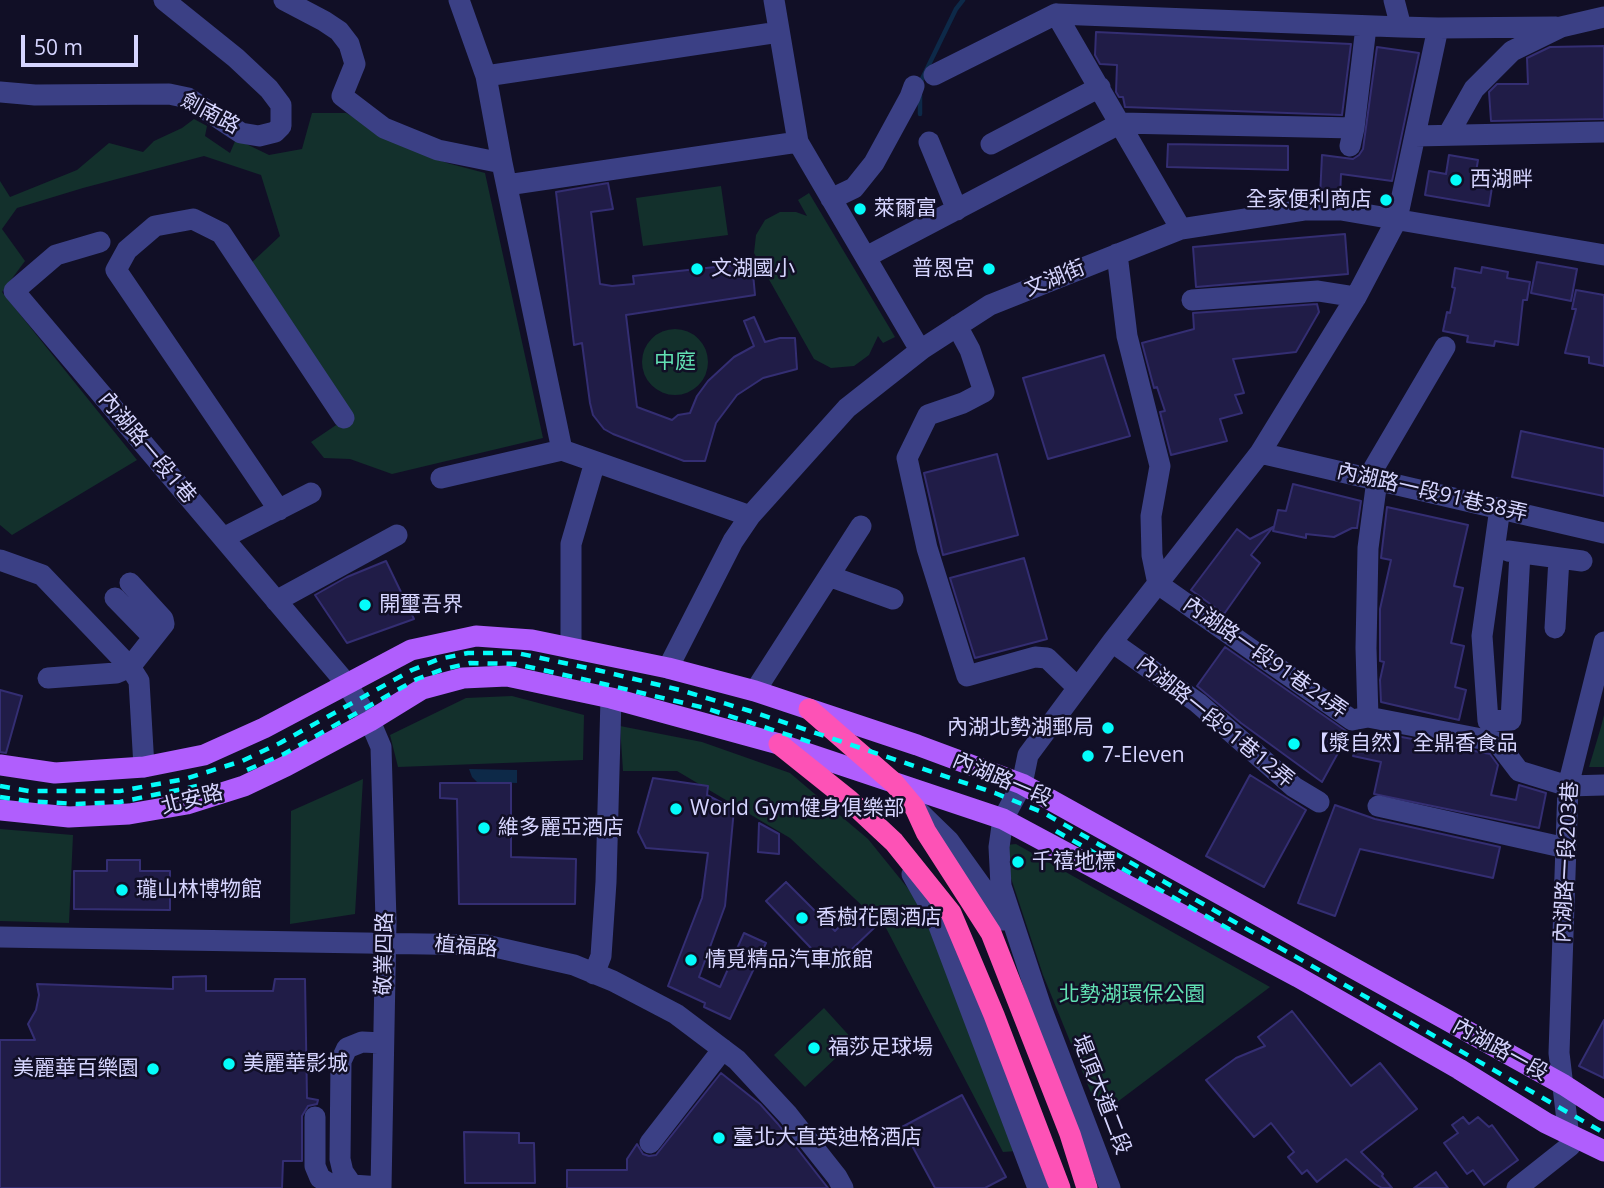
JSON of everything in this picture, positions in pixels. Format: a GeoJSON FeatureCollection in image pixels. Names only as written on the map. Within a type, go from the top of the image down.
{"type":"FeatureCollection","features":[{"type":"Feature","properties":{"kind":"highway","name":"堤頂大道二段"},"geometry":{"type":"LineString","coordinates":[[809,709],[894,783],[915,808],[926,832],[991,933],[1070,1135],[1087,1188]]}},
{"type":"Feature","properties":{"kind":"highway"},"geometry":{"type":"LineString","coordinates":[[779,744],[849,800],[894,842],[951,913],[994,1015],[1060,1188]]}},
{"type":"Feature","properties":{"kind":"main road","name":"內湖路一段"},"geometry":{"type":"LineString","coordinates":[[346,683],[411,650],[476,636],[532,640],[668,667],[755,691],[917,745],[1021,784],[1564,1085],[1604,1111]]}},
{"type":"Feature","properties":{"kind":"main road","name":"內湖路一段"},"geometry":{"type":"LineString","coordinates":[[370,721],[422,690],[463,678],[507,676],[611,698],[779,744],[1003,819],[1298,977],[1569,1135],[1604,1151]]}},
{"type":"Feature","properties":{"kind":"main road","name":"北安路"},"geometry":{"type":"LineString","coordinates":[[0,765],[55,773],[144,767],[204,755],[264,728],[346,683]]}},
{"type":"Feature","properties":{"kind":"main road","name":"北安路"},"geometry":{"type":"LineString","coordinates":[[0,810],[69,817],[129,814],[187,804],[244,786],[370,721]]}},
{"type":"Feature","properties":{"kind":"street","name":"劍南路"},"geometry":{"type":"LineString","coordinates":[[0,92],[35,95],[169,94],[188,97],[241,133],[259,136],[275,132],[281,126],[281,105],[269,89],[236,58],[164,0]]}},
{"type":"Feature","properties":{"kind":"street"},"geometry":{"type":"LineString","coordinates":[[284,0],[339,31],[349,44],[355,64],[342,96],[373,120],[384,128],[438,150],[502,163]]}},
{"type":"Feature","properties":{"kind":"street"},"geometry":{"type":"LineString","coordinates":[[459,0],[486,76],[506,185],[562,450]]}},
{"type":"Feature","properties":{"kind":"street"},"geometry":{"type":"LineString","coordinates":[[774,0],[798,142],[920,350]]}},
{"type":"Feature","properties":{"kind":"street"},"geometry":{"type":"LineString","coordinates":[[1394,0],[1401,27]]}},
{"type":"Feature","properties":{"kind":"street"},"geometry":{"type":"LineString","coordinates":[[934,75],[1056,14],[1139,8],[1366,27],[1604,26]]}},
{"type":"Feature","properties":{"kind":"street"},"geometry":{"type":"LineString","coordinates":[[1056,14],[1181,229]]}},
{"type":"Feature","properties":{"kind":"street"},"geometry":{"type":"LineString","coordinates":[[1448,135],[1474,89],[1512,51],[1561,27],[1604,17]]}},
{"type":"Feature","properties":{"kind":"street"},"geometry":{"type":"LineString","coordinates":[[866,257],[1121,123],[1352,137],[1366,27]]}},
{"type":"Feature","properties":{"kind":"street"},"geometry":{"type":"LineString","coordinates":[[1042,1010],[1001,887],[999,847],[1003,819],[1021,784],[1028,755],[1112,642],[1260,453],[1356,297],[1398,219],[1438,28]]}},
{"type":"Feature","properties":{"kind":"street"},"geometry":{"type":"LineString","coordinates":[[486,76],[779,32]]}},
{"type":"Feature","properties":{"kind":"street"},"geometry":{"type":"LineString","coordinates":[[831,198],[854,188],[874,163],[914,86]]}},
{"type":"Feature","properties":{"kind":"street"},"geometry":{"type":"LineString","coordinates":[[991,144],[1100,87]]}},
{"type":"Feature","properties":{"kind":"street"},"geometry":{"type":"LineString","coordinates":[[1415,136],[1604,132]]}},
{"type":"Feature","properties":{"kind":"street"},"geometry":{"type":"LineString","coordinates":[[506,185],[798,142]]}},
{"type":"Feature","properties":{"kind":"street"},"geometry":{"type":"LineString","coordinates":[[929,142],[957,210]]}},
{"type":"Feature","properties":{"kind":"street","name":"文湖街"},"geometry":{"type":"LineString","coordinates":[[668,667],[733,541],[750,516],[847,408],[920,350],[990,305],[1181,229],[1304,210],[1342,210],[1604,255]]}},
{"type":"Feature","properties":{"kind":"street"},"geometry":{"type":"LineString","coordinates":[[279,510],[116,270],[127,250],[155,226],[193,219],[221,233],[344,418]]}},
{"type":"Feature","properties":{"kind":"street","name":"內湖路一段1巷"},"geometry":{"type":"LineString","coordinates":[[116,270],[97,237],[56,255],[14,291],[346,683]]}},
{"type":"Feature","properties":{"kind":"street"},"geometry":{"type":"LineString","coordinates":[[1117,254],[1127,336],[1160,466],[1151,516],[1152,555],[1158,584]]}},
{"type":"Feature","properties":{"kind":"street"},"geometry":{"type":"LineString","coordinates":[[1192,300],[1318,290],[1356,297]]}},
{"type":"Feature","properties":{"kind":"street"},"geometry":{"type":"LineString","coordinates":[[957,326],[970,351],[984,392],[963,403],[928,415],[907,458],[926,548],[967,676],[1035,657],[1047,658],[1078,688]]}},
{"type":"Feature","properties":{"kind":"street"},"geometry":{"type":"LineString","coordinates":[[1368,717],[1368,548],[1373,479],[1445,347]]}},
{"type":"Feature","properties":{"kind":"street"},"geometry":{"type":"LineString","coordinates":[[442,478],[562,450],[750,516]]}},
{"type":"Feature","properties":{"kind":"street","name":"內湖路一段91巷38弄"},"geometry":{"type":"LineString","coordinates":[[1260,453],[1604,533]]}},
{"type":"Feature","properties":{"kind":"street"},"geometry":{"type":"LineString","coordinates":[[571,648],[571,544],[595,462]]}},
{"type":"Feature","properties":{"kind":"street"},"geometry":{"type":"LineString","coordinates":[[223,538],[311,493]]}},
{"type":"Feature","properties":{"kind":"street"},"geometry":{"type":"LineString","coordinates":[[1500,509],[1482,636],[1488,721],[1511,720],[1520,553]]}},
{"type":"Feature","properties":{"kind":"street"},"geometry":{"type":"LineString","coordinates":[[755,691],[860,526]]}},
{"type":"Feature","properties":{"kind":"street"},"geometry":{"type":"LineString","coordinates":[[276,601],[397,535]]}},
{"type":"Feature","properties":{"kind":"street"},"geometry":{"type":"LineString","coordinates":[[1494,550],[1582,561]]}},
{"type":"Feature","properties":{"kind":"street"},"geometry":{"type":"LineString","coordinates":[[1,554],[42,575],[130,667],[139,681],[144,767]]}},
{"type":"Feature","properties":{"kind":"street"},"geometry":{"type":"LineString","coordinates":[[1555,628],[1559,558]]}},
{"type":"Feature","properties":{"kind":"street"},"geometry":{"type":"LineString","coordinates":[[829,576],[893,599]]}},
{"type":"Feature","properties":{"kind":"street"},"geometry":{"type":"LineString","coordinates":[[48,678],[116,673],[130,667],[164,621],[130,583]]}},
{"type":"Feature","properties":{"kind":"street","name":"內湖路一段91巷24弄"},"geometry":{"type":"LineString","coordinates":[[1158,584],[1352,720],[1368,717],[1497,742],[1519,771],[1568,786],[1604,785]]}},
{"type":"Feature","properties":{"kind":"street"},"geometry":{"type":"LineString","coordinates":[[115,598],[153,638]]}},
{"type":"Feature","properties":{"kind":"street","name":"內湖路一段91巷12弄"},"geometry":{"type":"LineString","coordinates":[[1112,642],[1198,703],[1294,787],[1319,802]]}},
{"type":"Feature","properties":{"kind":"street","name":"內湖路一段203巷"},"geometry":{"type":"LineString","coordinates":[[1569,1135],[1559,1053],[1568,786],[1604,642]]}},
{"type":"Feature","properties":{"kind":"street","name":"敬業四路"},"geometry":{"type":"LineString","coordinates":[[346,683],[370,721],[381,747],[386,942],[381,1187]]}},
{"type":"Feature","properties":{"kind":"street"},"geometry":{"type":"LineString","coordinates":[[594,974],[601,956],[605,895],[611,698]]}},
{"type":"Feature","properties":{"kind":"street"},"geometry":{"type":"LineString","coordinates":[[1378,806],[1566,848]]}},
{"type":"Feature","properties":{"kind":"street","name":"堤頂大道二段"},"geometry":{"type":"LineString","coordinates":[[915,808],[949,841],[997,908],[1042,1010],[1110,1188]]}},
{"type":"Feature","properties":{"kind":"street"},"geometry":{"type":"LineString","coordinates":[[894,842],[934,913],[1038,1188]]}},
{"type":"Feature","properties":{"kind":"street","name":"植福路"},"geometry":{"type":"LineString","coordinates":[[0,937],[486,945],[574,965],[613,981],[676,1014],[737,1060],[788,1115],[843,1188]]}},
{"type":"Feature","properties":{"kind":"street"},"geometry":{"type":"LineString","coordinates":[[352,1185],[343,1172],[341,1158],[341,1061],[347,1048],[362,1042],[383,1043]]}},
{"type":"Feature","properties":{"kind":"street"},"geometry":{"type":"LineString","coordinates":[[650,1143],[723,1049]]}},
{"type":"Feature","properties":{"kind":"street"},"geometry":{"type":"LineString","coordinates":[[315,1117],[316,1166],[320,1178],[333,1186],[381,1187]]}},
{"type":"Feature","properties":{"kind":"street"},"geometry":{"type":"LineString","coordinates":[[1517,1188],[1570,1146],[1569,1135]]}},
{"type":"Feature","properties":{"kind":"green space"},"geometry":{"type":"Polygon","coordinates":[[[312,113],[346,113],[406,146],[447,163],[485,173],[543,438],[392,474],[350,459],[324,458],[311,442],[348,417],[249,265],[280,236],[261,175],[204,156],[17,208],[2,229],[25,261],[2,292],[137,460],[12,535],[0,525],[0,181],[10,197],[77,170],[109,143],[143,152],[154,141],[182,128],[194,119],[207,126],[205,136],[230,153],[236,139],[269,155],[302,149],[312,113]]]}},
{"type":"Feature","properties":{"kind":"green space"},"geometry":{"type":"Polygon","coordinates":[[[721,186],[728,235],[643,246],[636,198],[721,186]]]}},
{"type":"Feature","properties":{"kind":"green space"},"geometry":{"type":"Polygon","coordinates":[[[809,193],[895,337],[883,343],[878,336],[869,355],[854,366],[831,368],[814,359],[754,253],[756,235],[765,220],[780,212],[796,212],[807,216],[798,200],[809,193]]]}},
{"type":"Feature","properties":{"kind":"green space","name":"中庭"},"geometry":{"type":"Polygon","coordinates":[[[675,329],[698,339],[708,362],[698,385],[675,395],[652,385],[642,362],[652,339],[675,329]]]}},
{"type":"Feature","properties":{"kind":"green space"},"geometry":{"type":"Polygon","coordinates":[[[512,696],[584,715],[583,760],[398,767],[390,735],[466,698],[512,696]]]}},
{"type":"Feature","properties":{"kind":"green space"},"geometry":{"type":"Polygon","coordinates":[[[1604,715],[1604,767],[1589,767],[1601,727],[1604,715]]]}},
{"type":"Feature","properties":{"kind":"green space"},"geometry":{"type":"Polygon","coordinates":[[[620,726],[702,742],[790,773],[868,839],[919,902],[1017,1151],[1003,1152],[886,928],[790,838],[677,771],[623,771],[620,726]]]}},
{"type":"Feature","properties":{"kind":"green space"},"geometry":{"type":"Polygon","coordinates":[[[363,779],[355,914],[290,924],[291,811],[363,779]]]}},
{"type":"Feature","properties":{"kind":"green space"},"geometry":{"type":"Polygon","coordinates":[[[0,829],[73,835],[69,923],[0,921],[0,829]]]}},
{"type":"Feature","properties":{"kind":"green space","name":"北勢湖環保公園"},"geometry":{"type":"Polygon","coordinates":[[[1016,844],[1270,987],[1100,1115],[1043,975],[1004,857],[1006,845],[1016,844]]]}},
{"type":"Feature","properties":{"kind":"green space","name":"福莎足球場"},"geometry":{"type":"Polygon","coordinates":[[[824,1008],[854,1041],[805,1087],[774,1055],[824,1008]]]}},
{"type":"Feature","properties":{"kind":"water"},"geometry":{"type":"Polygon","coordinates":[[[469,769],[517,770],[517,783],[477,782],[469,769]]]}},
{"type":"Feature","properties":{"kind":"building"},"geometry":{"type":"Polygon","coordinates":[[[1096,32],[1351,44],[1342,115],[1125,107],[1123,97],[1119,97],[1116,92],[1117,65],[1100,64],[1095,55],[1096,32]]]}},
{"type":"Feature","properties":{"kind":"building"},"geometry":{"type":"Polygon","coordinates":[[[1604,46],[1604,119],[1491,121],[1489,92],[1497,84],[1528,84],[1527,58],[1550,47],[1604,46]]]}},
{"type":"Feature","properties":{"kind":"building"},"geometry":{"type":"Polygon","coordinates":[[[1377,47],[1419,53],[1392,181],[1341,174],[1340,197],[1320,197],[1322,155],[1353,159],[1363,149],[1377,47]]]}},
{"type":"Feature","properties":{"kind":"building"},"geometry":{"type":"Polygon","coordinates":[[[1168,144],[1288,146],[1288,170],[1167,167],[1168,144]]]}},
{"type":"Feature","properties":{"kind":"building","name":"西湖畔"},"geometry":{"type":"Polygon","coordinates":[[[1449,155],[1478,160],[1475,178],[1493,181],[1489,206],[1425,195],[1429,171],[1446,174],[1449,155]]]}},
{"type":"Feature","properties":{"kind":"building"},"geometry":{"type":"Polygon","coordinates":[[[608,183],[613,209],[591,212],[600,284],[634,284],[633,276],[752,263],[755,295],[626,315],[637,407],[672,420],[678,415],[690,413],[697,396],[708,381],[734,357],[754,346],[744,321],[754,317],[765,342],[795,338],[797,369],[763,378],[737,395],[716,423],[705,461],[684,461],[613,434],[604,429],[593,415],[582,343],[574,345],[556,192],[608,183]]]}},
{"type":"Feature","properties":{"kind":"building"},"geometry":{"type":"Polygon","coordinates":[[[1345,234],[1348,274],[1196,287],[1193,247],[1345,234]]]}},
{"type":"Feature","properties":{"kind":"building"},"geometry":{"type":"Polygon","coordinates":[[[1537,262],[1577,269],[1571,301],[1531,293],[1537,262]]]}},
{"type":"Feature","properties":{"kind":"building"},"geometry":{"type":"Polygon","coordinates":[[[1482,267],[1508,272],[1507,278],[1530,282],[1527,300],[1523,300],[1518,345],[1495,341],[1494,346],[1467,342],[1468,336],[1443,331],[1455,288],[1452,287],[1455,268],[1481,273],[1482,267]]]}},
{"type":"Feature","properties":{"kind":"building"},"geometry":{"type":"Polygon","coordinates":[[[1576,290],[1604,295],[1604,366],[1589,363],[1589,357],[1565,353],[1576,309],[1572,309],[1576,290]]]}},
{"type":"Feature","properties":{"kind":"building"},"geometry":{"type":"Polygon","coordinates":[[[1317,304],[1319,312],[1296,352],[1233,359],[1244,393],[1235,395],[1242,413],[1220,419],[1227,441],[1171,455],[1160,412],[1165,411],[1157,387],[1154,388],[1142,343],[1194,329],[1193,313],[1317,304]]]}},
{"type":"Feature","properties":{"kind":"building"},"geometry":{"type":"Polygon","coordinates":[[[1104,355],[1130,436],[1048,459],[1023,378],[1104,355]]]}},
{"type":"Feature","properties":{"kind":"building"},"geometry":{"type":"Polygon","coordinates":[[[1521,431],[1604,449],[1604,496],[1512,477],[1521,431]]]}},
{"type":"Feature","properties":{"kind":"building"},"geometry":{"type":"Polygon","coordinates":[[[997,454],[1018,535],[943,555],[924,473],[997,454]]]}},
{"type":"Feature","properties":{"kind":"building"},"geometry":{"type":"Polygon","coordinates":[[[1293,484],[1361,501],[1357,528],[1334,537],[1306,534],[1306,538],[1273,531],[1278,510],[1286,511],[1293,484]]]}},
{"type":"Feature","properties":{"kind":"building"},"geometry":{"type":"Polygon","coordinates":[[[1387,507],[1468,525],[1454,586],[1463,588],[1451,643],[1464,646],[1455,687],[1466,690],[1459,720],[1381,702],[1380,680],[1384,662],[1380,661],[1380,609],[1391,560],[1381,558],[1387,507]]]}},
{"type":"Feature","properties":{"kind":"building"},"geometry":{"type":"Polygon","coordinates":[[[1273,527],[1251,555],[1260,563],[1224,614],[1191,590],[1237,529],[1250,539],[1273,527]]]}},
{"type":"Feature","properties":{"kind":"building"},"geometry":{"type":"Polygon","coordinates":[[[1024,558],[1047,639],[975,658],[950,578],[1024,558]]]}},
{"type":"Feature","properties":{"kind":"building","name":"開璽吾界"},"geometry":{"type":"Polygon","coordinates":[[[386,561],[414,619],[347,643],[315,595],[347,577],[386,561]]]}},
{"type":"Feature","properties":{"kind":"building"},"geometry":{"type":"Polygon","coordinates":[[[1225,647],[1349,733],[1322,782],[1241,723],[1197,686],[1225,647]]]}},
{"type":"Feature","properties":{"kind":"building"},"geometry":{"type":"Polygon","coordinates":[[[0,690],[22,696],[6,753],[0,752],[0,690]]]}},
{"type":"Feature","properties":{"kind":"building"},"geometry":{"type":"Polygon","coordinates":[[[1362,733],[1378,746],[1381,733],[1490,754],[1498,765],[1491,795],[1516,800],[1519,785],[1546,793],[1539,828],[1374,794],[1381,762],[1353,756],[1362,733]]]}},
{"type":"Feature","properties":{"kind":"building"},"geometry":{"type":"Polygon","coordinates":[[[1250,775],[1306,810],[1264,887],[1206,856],[1250,775]]]}},
{"type":"Feature","properties":{"kind":"building"},"geometry":{"type":"Polygon","coordinates":[[[653,778],[708,786],[707,795],[734,809],[725,906],[699,977],[720,987],[744,933],[766,943],[730,1019],[704,1007],[705,1003],[668,986],[702,898],[708,853],[646,848],[638,832],[653,778]]]}},
{"type":"Feature","properties":{"kind":"building","name":"維多麗亞酒店"},"geometry":{"type":"Polygon","coordinates":[[[440,783],[511,783],[511,857],[576,859],[575,904],[459,904],[457,799],[440,798],[440,783]]]}},
{"type":"Feature","properties":{"kind":"building"},"geometry":{"type":"Polygon","coordinates":[[[1335,805],[1375,819],[1500,847],[1493,878],[1360,849],[1335,916],[1298,903],[1335,805]]]}},
{"type":"Feature","properties":{"kind":"building"},"geometry":{"type":"Polygon","coordinates":[[[759,823],[779,834],[779,854],[758,852],[759,823]]]}},
{"type":"Feature","properties":{"kind":"building","name":"瓏山林博物館"},"geometry":{"type":"Polygon","coordinates":[[[107,860],[140,860],[140,871],[170,871],[170,910],[74,909],[74,871],[107,871],[107,860]]]}},
{"type":"Feature","properties":{"kind":"building","name":"香樹花園酒店"},"geometry":{"type":"Polygon","coordinates":[[[786,882],[835,931],[857,909],[875,927],[831,969],[766,901],[786,882]]]}},
{"type":"Feature","properties":{"kind":"building","name":"美麗華百樂園"},"geometry":{"type":"Polygon","coordinates":[[[206,976],[206,991],[273,991],[275,979],[305,979],[307,1098],[318,1100],[317,1104],[308,1106],[302,1116],[302,1161],[283,1161],[282,1188],[0,1188],[0,1040],[35,1040],[28,1024],[36,1010],[39,995],[37,984],[173,989],[173,977],[206,976]]]}},
{"type":"Feature","properties":{"kind":"building"},"geometry":{"type":"Polygon","coordinates":[[[1292,1011],[1351,1086],[1380,1063],[1417,1109],[1361,1152],[1383,1174],[1392,1188],[1382,1188],[1375,1184],[1346,1159],[1317,1182],[1307,1170],[1302,1174],[1288,1157],[1294,1152],[1271,1123],[1254,1137],[1206,1080],[1236,1058],[1265,1046],[1258,1037],[1292,1011]]]}},
{"type":"Feature","properties":{"kind":"building"},"geometry":{"type":"Polygon","coordinates":[[[1604,1020],[1604,1078],[1579,1066],[1604,1020]]]}},
{"type":"Feature","properties":{"kind":"building","name":"臺北大直英迪格酒店"},"geometry":{"type":"Polygon","coordinates":[[[721,1073],[760,1104],[828,1188],[567,1188],[567,1170],[627,1170],[627,1159],[637,1144],[643,1154],[656,1155],[721,1073]]]}},
{"type":"Feature","properties":{"kind":"building"},"geometry":{"type":"Polygon","coordinates":[[[962,1095],[1006,1177],[985,1188],[935,1188],[902,1127],[962,1095]]]}},
{"type":"Feature","properties":{"kind":"building"},"geometry":{"type":"Polygon","coordinates":[[[1463,1117],[1469,1124],[1478,1117],[1489,1127],[1492,1125],[1518,1160],[1484,1185],[1473,1170],[1467,1174],[1444,1143],[1458,1133],[1452,1125],[1463,1117]]]}},
{"type":"Feature","properties":{"kind":"building"},"geometry":{"type":"Polygon","coordinates":[[[464,1132],[519,1133],[519,1143],[534,1143],[535,1183],[465,1183],[464,1132]]]}},
{"type":"Feature","properties":{"kind":"building"},"geometry":{"type":"Polygon","coordinates":[[[1436,1172],[1448,1188],[1414,1188],[1436,1172]]]}},
{"type":"Feature","properties":{"kind":"waterway"},"geometry":{"type":"LineString","coordinates":[[920,83],[963,0]]}},
{"type":"Feature","properties":{"kind":"waterway"},"geometry":{"type":"LineString","coordinates":[[920,95],[920,114]]}},
{"type":"Feature","properties":{"kind":"railway"},"geometry":{"type":"LineString","coordinates":[[0,786],[29,791],[120,791],[185,779],[242,761],[280,743],[412,670],[439,659],[468,653],[517,653],[597,670],[680,690],[750,711],[995,793],[1044,813],[1604,1133]]}},
{"type":"Feature","properties":{"kind":"railway"},"geometry":{"type":"LineString","coordinates":[[247,770],[284,754],[417,679],[470,663],[516,664],[591,681],[705,708],[813,743]]}},
{"type":"Feature","properties":{"kind":"railway"},"geometry":{"type":"LineString","coordinates":[[0,797],[77,804],[120,802],[197,786]]}},
{"type":"Feature","properties":{"kind":"railway"},"geometry":{"type":"LineString","coordinates":[[1056,831],[1236,933]]}},
{"type":"Feature","properties":{"kind":"place","name":"西湖畔"},"geometry":{"type":"Point","coordinates":[1456,180]}},
{"type":"Feature","properties":{"kind":"place","name":"全家便利商店"},"geometry":{"type":"Point","coordinates":[1386,200]}},
{"type":"Feature","properties":{"kind":"place","name":"萊爾富"},"geometry":{"type":"Point","coordinates":[860,209]}},
{"type":"Feature","properties":{"kind":"place","name":"文湖國小"},"geometry":{"type":"Point","coordinates":[697,269]}},
{"type":"Feature","properties":{"kind":"place","name":"普恩宮"},"geometry":{"type":"Point","coordinates":[989,269]}},
{"type":"Feature","properties":{"kind":"place","name":"開璽吾界"},"geometry":{"type":"Point","coordinates":[365,605]}},
{"type":"Feature","properties":{"kind":"place","name":"內湖北勢湖郵局"},"geometry":{"type":"Point","coordinates":[1108,728]}},
{"type":"Feature","properties":{"kind":"place","name":"【漿自然】全鼎香食品"},"geometry":{"type":"Point","coordinates":[1294,744]}},
{"type":"Feature","properties":{"kind":"place","name":"7-Eleven"},"geometry":{"type":"Point","coordinates":[1088,756]}},
{"type":"Feature","properties":{"kind":"place","name":"World Gym健身俱樂部"},"geometry":{"type":"Point","coordinates":[676,809]}},
{"type":"Feature","properties":{"kind":"place","name":"維多麗亞酒店"},"geometry":{"type":"Point","coordinates":[484,828]}},
{"type":"Feature","properties":{"kind":"place","name":"千禧地標"},"geometry":{"type":"Point","coordinates":[1018,862]}},
{"type":"Feature","properties":{"kind":"place","name":"瓏山林博物館"},"geometry":{"type":"Point","coordinates":[122,890]}},
{"type":"Feature","properties":{"kind":"place","name":"香樹花園酒店"},"geometry":{"type":"Point","coordinates":[802,918]}},
{"type":"Feature","properties":{"kind":"place","name":"情覓精品汽車旅館"},"geometry":{"type":"Point","coordinates":[691,960]}},
{"type":"Feature","properties":{"kind":"place","name":"福莎足球場"},"geometry":{"type":"Point","coordinates":[814,1048]}},
{"type":"Feature","properties":{"kind":"place","name":"美麗華影城"},"geometry":{"type":"Point","coordinates":[229,1064]}},
{"type":"Feature","properties":{"kind":"place","name":"美麗華百樂園"},"geometry":{"type":"Point","coordinates":[153,1069]}},
{"type":"Feature","properties":{"kind":"place","name":"臺北大直英迪格酒店"},"geometry":{"type":"Point","coordinates":[719,1138]}}]}
